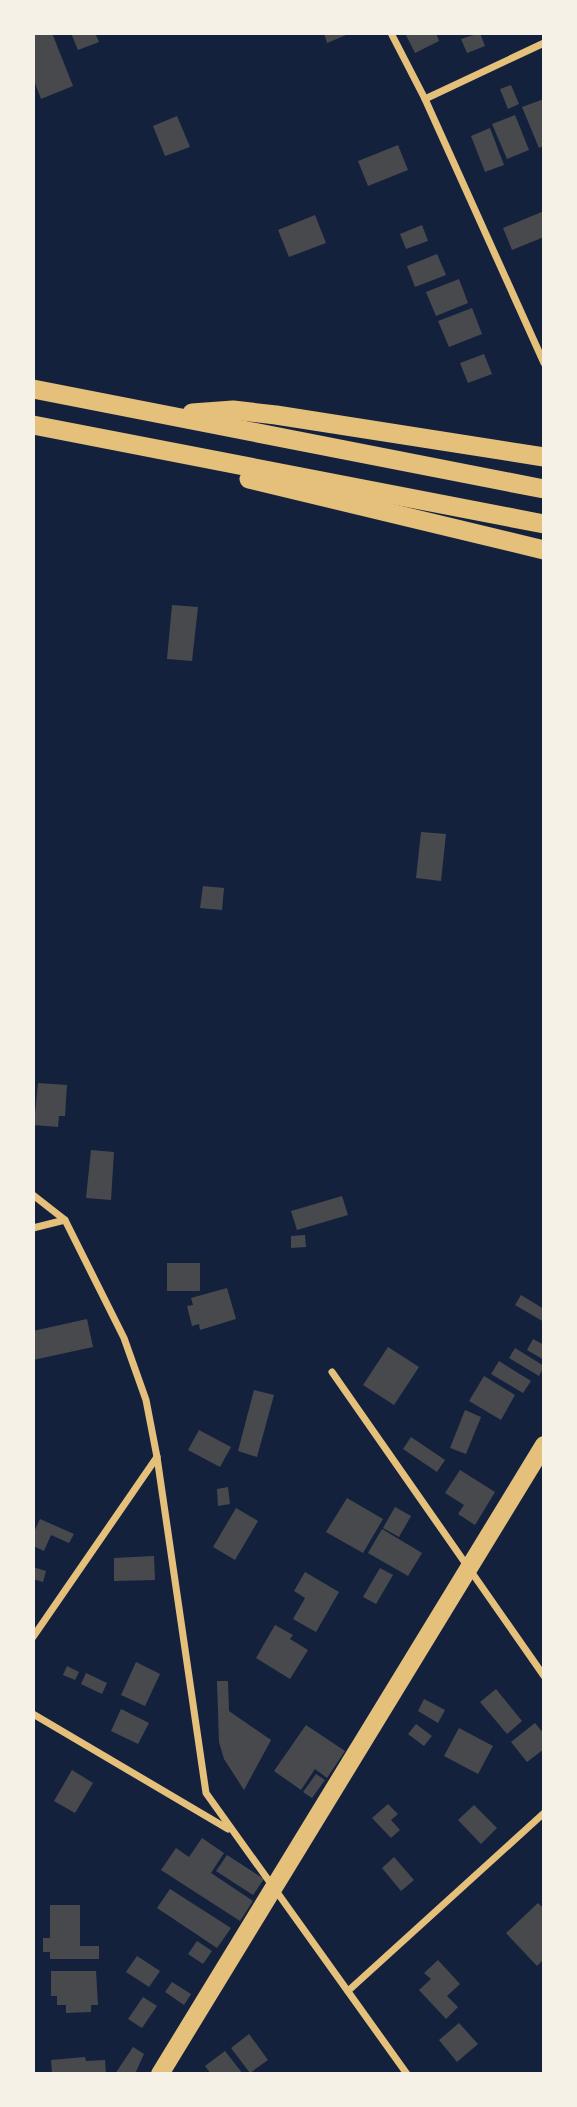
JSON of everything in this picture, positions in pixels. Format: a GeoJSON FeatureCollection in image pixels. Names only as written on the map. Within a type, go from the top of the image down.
{"type":"FeatureCollection","features":[{"type":"Feature","properties":{"kind":"highway"},"geometry":{"type":"LineString","coordinates":[[33,389],[544,489]]}},
{"type":"Feature","properties":{"kind":"highway"},"geometry":{"type":"LineString","coordinates":[[178,417],[195,412],[233,410],[544,457]]}},
{"type":"Feature","properties":{"kind":"highway"},"geometry":{"type":"LineString","coordinates":[[33,425],[544,524]]}},
{"type":"Feature","properties":{"kind":"highway"},"geometry":{"type":"LineString","coordinates":[[169,452],[179,460],[197,466],[544,550]]}},
{"type":"Feature","properties":{"kind":"main road"},"geometry":{"type":"LineString","coordinates":[[160,2074],[544,1445]]}},
{"type":"Feature","properties":{"kind":"street"},"geometry":{"type":"LineString","coordinates":[[391,33],[425,99],[544,363]]}},
{"type":"Feature","properties":{"kind":"street"},"geometry":{"type":"LineString","coordinates":[[425,99],[544,43]]}},
{"type":"Feature","properties":{"kind":"street"},"geometry":{"type":"LineString","coordinates":[[33,1195],[65,1220],[124,1338],[146,1400],[157,1457],[206,1793],[407,2074]]}},
{"type":"Feature","properties":{"kind":"street"},"geometry":{"type":"LineString","coordinates":[[33,1228],[65,1220]]}},
{"type":"Feature","properties":{"kind":"street"},"geometry":{"type":"LineString","coordinates":[[332,1373],[544,1676]]}},
{"type":"Feature","properties":{"kind":"street"},"geometry":{"type":"LineString","coordinates":[[33,1637],[157,1457]]}},
{"type":"Feature","properties":{"kind":"street"},"geometry":{"type":"LineString","coordinates":[[33,1714],[234,1833]]}},
{"type":"Feature","properties":{"kind":"street"},"geometry":{"type":"LineString","coordinates":[[348,1991],[544,1813]]}},
{"type":"Feature","properties":{"kind":"building"},"geometry":{"type":"Polygon","coordinates":[[[33,33],[52,33],[73,86],[41,99],[33,78],[33,33]]]}},
{"type":"Feature","properties":{"kind":"building"},"geometry":{"type":"Polygon","coordinates":[[[71,33],[95,33],[99,42],[78,50],[71,33]]]}},
{"type":"Feature","properties":{"kind":"building"},"geometry":{"type":"Polygon","coordinates":[[[324,33],[351,33],[327,43],[324,33]]]}},
{"type":"Feature","properties":{"kind":"building"},"geometry":{"type":"Polygon","coordinates":[[[405,33],[436,33],[439,41],[415,53],[405,33]]]}},
{"type":"Feature","properties":{"kind":"building"},"geometry":{"type":"Polygon","coordinates":[[[480,33],[485,46],[467,53],[461,39],[480,33]]]}},
{"type":"Feature","properties":{"kind":"building"},"geometry":{"type":"Polygon","coordinates":[[[511,85],[519,104],[508,109],[500,89],[511,85]]]}},
{"type":"Feature","properties":{"kind":"building"},"geometry":{"type":"Polygon","coordinates":[[[544,99],[544,146],[539,148],[522,107],[544,99]]]}},
{"type":"Feature","properties":{"kind":"building"},"geometry":{"type":"Polygon","coordinates":[[[515,115],[529,150],[507,159],[492,124],[515,115]]]}},
{"type":"Feature","properties":{"kind":"building"},"geometry":{"type":"Polygon","coordinates":[[[177,116],[190,147],[165,156],[153,126],[177,116]]]}},
{"type":"Feature","properties":{"kind":"building"},"geometry":{"type":"Polygon","coordinates":[[[490,128],[504,165],[485,172],[471,136],[490,128]]]}},
{"type":"Feature","properties":{"kind":"building"},"geometry":{"type":"Polygon","coordinates":[[[398,145],[408,170],[368,186],[358,161],[398,145]]]}},
{"type":"Feature","properties":{"kind":"building"},"geometry":{"type":"Polygon","coordinates":[[[544,211],[544,237],[512,250],[503,228],[544,211]]]}},
{"type":"Feature","properties":{"kind":"building"},"geometry":{"type":"Polygon","coordinates":[[[315,215],[326,243],[289,257],[278,230],[315,215]]]}},
{"type":"Feature","properties":{"kind":"building"},"geometry":{"type":"Polygon","coordinates":[[[422,225],[428,241],[406,249],[400,234],[422,225]]]}},
{"type":"Feature","properties":{"kind":"building"},"geometry":{"type":"Polygon","coordinates":[[[437,254],[446,275],[415,287],[407,266],[437,254]]]}},
{"type":"Feature","properties":{"kind":"building"},"geometry":{"type":"Polygon","coordinates":[[[459,279],[468,303],[436,316],[426,292],[459,279]]]}},
{"type":"Feature","properties":{"kind":"building"},"geometry":{"type":"Polygon","coordinates":[[[472,308],[482,334],[449,347],[438,321],[472,308]]]}},
{"type":"Feature","properties":{"kind":"building"},"geometry":{"type":"Polygon","coordinates":[[[484,354],[492,374],[468,383],[460,363],[484,354]]]}},
{"type":"Feature","properties":{"kind":"building"},"geometry":{"type":"Polygon","coordinates":[[[172,605],[198,607],[192,661],[167,659],[172,605]]]}},
{"type":"Feature","properties":{"kind":"building"},"geometry":{"type":"Polygon","coordinates":[[[421,832],[446,834],[441,881],[416,878],[421,832]]]}},
{"type":"Feature","properties":{"kind":"building"},"geometry":{"type":"Polygon","coordinates":[[[203,886],[224,888],[222,910],[200,908],[203,886]]]}},
{"type":"Feature","properties":{"kind":"building"},"geometry":{"type":"Polygon","coordinates":[[[38,1083],[67,1085],[65,1116],[59,1116],[58,1127],[34,1125],[38,1083]]]}},
{"type":"Feature","properties":{"kind":"building"},"geometry":{"type":"Polygon","coordinates":[[[91,1150],[114,1152],[111,1200],[86,1198],[91,1150]]]}},
{"type":"Feature","properties":{"kind":"building"},"geometry":{"type":"Polygon","coordinates":[[[342,1196],[348,1215],[297,1230],[291,1211],[342,1196]]]}},
{"type":"Feature","properties":{"kind":"building"},"geometry":{"type":"Polygon","coordinates":[[[305,1235],[306,1247],[291,1248],[291,1236],[305,1235]]]}},
{"type":"Feature","properties":{"kind":"building"},"geometry":{"type":"Polygon","coordinates":[[[167,1263],[200,1263],[200,1291],[167,1291],[167,1263]]]}},
{"type":"Feature","properties":{"kind":"building"},"geometry":{"type":"Polygon","coordinates":[[[227,1288],[236,1319],[200,1330],[199,1324],[192,1326],[187,1306],[193,1305],[191,1298],[227,1288]]]}},
{"type":"Feature","properties":{"kind":"building"},"geometry":{"type":"Polygon","coordinates":[[[521,1295],[544,1309],[544,1322],[515,1305],[521,1295]]]}},
{"type":"Feature","properties":{"kind":"building"},"geometry":{"type":"Polygon","coordinates":[[[87,1319],[93,1347],[33,1360],[33,1331],[87,1319]]]}},
{"type":"Feature","properties":{"kind":"building"},"geometry":{"type":"Polygon","coordinates":[[[533,1339],[544,1345],[544,1360],[527,1350],[533,1339]]]}},
{"type":"Feature","properties":{"kind":"building"},"geometry":{"type":"Polygon","coordinates":[[[388,1347],[419,1367],[394,1405],[363,1385],[388,1347]]]}},
{"type":"Feature","properties":{"kind":"building"},"geometry":{"type":"Polygon","coordinates":[[[515,1348],[544,1366],[539,1376],[509,1358],[515,1348]]]}},
{"type":"Feature","properties":{"kind":"building"},"geometry":{"type":"Polygon","coordinates":[[[499,1361],[531,1381],[523,1393],[491,1374],[499,1361]]]}},
{"type":"Feature","properties":{"kind":"building"},"geometry":{"type":"Polygon","coordinates":[[[484,1376],[515,1395],[501,1420],[469,1401],[484,1376]]]}},
{"type":"Feature","properties":{"kind":"building"},"geometry":{"type":"Polygon","coordinates":[[[254,1390],[274,1395],[257,1457],[238,1451],[254,1390]]]}},
{"type":"Feature","properties":{"kind":"building"},"geometry":{"type":"Polygon","coordinates":[[[465,1410],[481,1417],[466,1454],[450,1448],[465,1410]]]}},
{"type":"Feature","properties":{"kind":"building"},"geometry":{"type":"Polygon","coordinates":[[[199,1430],[231,1447],[220,1467],[188,1450],[199,1430]]]}},
{"type":"Feature","properties":{"kind":"building"},"geometry":{"type":"Polygon","coordinates":[[[411,1437],[445,1460],[437,1472],[403,1449],[411,1437]]]}},
{"type":"Feature","properties":{"kind":"building"},"geometry":{"type":"Polygon","coordinates":[[[460,1470],[495,1492],[475,1525],[458,1514],[464,1505],[445,1493],[460,1470]]]}},
{"type":"Feature","properties":{"kind":"building"},"geometry":{"type":"Polygon","coordinates":[[[228,1487],[230,1504],[218,1506],[217,1489],[228,1487]]]}},
{"type":"Feature","properties":{"kind":"building"},"geometry":{"type":"Polygon","coordinates":[[[347,1498],[383,1519],[363,1553],[326,1532],[347,1498]]]}},
{"type":"Feature","properties":{"kind":"building"},"geometry":{"type":"Polygon","coordinates":[[[395,1507],[411,1516],[399,1537],[383,1528],[395,1507]]]}},
{"type":"Feature","properties":{"kind":"building"},"geometry":{"type":"Polygon","coordinates":[[[236,1508],[258,1521],[235,1560],[213,1547],[236,1508]]]}},
{"type":"Feature","properties":{"kind":"building"},"geometry":{"type":"Polygon","coordinates":[[[40,1519],[74,1534],[69,1543],[51,1535],[44,1551],[33,1546],[33,1534],[40,1519]]]}},
{"type":"Feature","properties":{"kind":"building"},"geometry":{"type":"Polygon","coordinates":[[[382,1529],[422,1553],[408,1576],[368,1553],[382,1529]]]}},
{"type":"Feature","properties":{"kind":"building"},"geometry":{"type":"Polygon","coordinates":[[[154,1556],[155,1580],[114,1581],[114,1558],[154,1556]]]}},
{"type":"Feature","properties":{"kind":"building"},"geometry":{"type":"Polygon","coordinates":[[[33,1567],[46,1571],[43,1582],[33,1579],[33,1567]]]}},
{"type":"Feature","properties":{"kind":"building"},"geometry":{"type":"Polygon","coordinates":[[[380,1568],[393,1575],[376,1604],[363,1597],[380,1568]]]}},
{"type":"Feature","properties":{"kind":"building"},"geometry":{"type":"Polygon","coordinates":[[[305,1572],[339,1592],[316,1632],[293,1619],[305,1598],[294,1591],[305,1572]]]}},
{"type":"Feature","properties":{"kind":"building"},"geometry":{"type":"Polygon","coordinates":[[[275,1625],[293,1635],[290,1639],[308,1650],[290,1679],[256,1658],[275,1625]]]}},
{"type":"Feature","properties":{"kind":"building"},"geometry":{"type":"Polygon","coordinates":[[[136,1662],[160,1674],[145,1706],[121,1695],[136,1662]]]}},
{"type":"Feature","properties":{"kind":"building"},"geometry":{"type":"Polygon","coordinates":[[[67,1666],[79,1672],[75,1680],[63,1675],[67,1666]]]}},
{"type":"Feature","properties":{"kind":"building"},"geometry":{"type":"Polygon","coordinates":[[[86,1673],[107,1683],[102,1694],[81,1684],[86,1673]]]}},
{"type":"Feature","properties":{"kind":"building"},"geometry":{"type":"Polygon","coordinates":[[[217,1681],[228,1681],[229,1711],[271,1740],[244,1790],[224,1759],[219,1742],[217,1681]]]}},
{"type":"Feature","properties":{"kind":"building"},"geometry":{"type":"Polygon","coordinates":[[[496,1689],[522,1721],[507,1734],[480,1702],[496,1689]]]}},
{"type":"Feature","properties":{"kind":"building"},"geometry":{"type":"Polygon","coordinates":[[[424,1699],[445,1710],[438,1723],[418,1711],[424,1699]]]}},
{"type":"Feature","properties":{"kind":"building"},"geometry":{"type":"Polygon","coordinates":[[[121,1709],[149,1723],[138,1744],[111,1731],[121,1709]]]}},
{"type":"Feature","properties":{"kind":"building"},"geometry":{"type":"Polygon","coordinates":[[[535,1723],[544,1734],[544,1749],[527,1762],[511,1742],[535,1723]]]}},
{"type":"Feature","properties":{"kind":"building"},"geometry":{"type":"Polygon","coordinates":[[[416,1724],[432,1736],[424,1746],[408,1734],[416,1724]]]}},
{"type":"Feature","properties":{"kind":"building"},"geometry":{"type":"Polygon","coordinates":[[[306,1725],[345,1751],[327,1778],[315,1769],[301,1790],[274,1771],[306,1725]]]}},
{"type":"Feature","properties":{"kind":"building"},"geometry":{"type":"Polygon","coordinates":[[[459,1728],[493,1746],[478,1774],[444,1756],[459,1728]]]}},
{"type":"Feature","properties":{"kind":"building"},"geometry":{"type":"Polygon","coordinates":[[[72,1770],[93,1783],[75,1813],[54,1801],[72,1770]]]}},
{"type":"Feature","properties":{"kind":"building"},"geometry":{"type":"Polygon","coordinates":[[[316,1774],[325,1780],[312,1798],[303,1792],[316,1774]]]}},
{"type":"Feature","properties":{"kind":"building"},"geometry":{"type":"Polygon","coordinates":[[[388,1804],[398,1814],[391,1820],[400,1830],[391,1838],[372,1818],[388,1804]]]}},
{"type":"Feature","properties":{"kind":"building"},"geometry":{"type":"Polygon","coordinates":[[[474,1805],[497,1828],[481,1844],[458,1820],[474,1805]]]}},
{"type":"Feature","properties":{"kind":"building"},"geometry":{"type":"Polygon","coordinates":[[[202,1838],[224,1853],[211,1873],[253,1901],[240,1921],[161,1870],[176,1848],[189,1857],[202,1838]]]}},
{"type":"Feature","properties":{"kind":"building"},"geometry":{"type":"Polygon","coordinates":[[[227,1855],[264,1879],[253,1895],[216,1871],[227,1855]]]}},
{"type":"Feature","properties":{"kind":"building"},"geometry":{"type":"Polygon","coordinates":[[[394,1857],[414,1880],[401,1891],[382,1868],[394,1857]]]}},
{"type":"Feature","properties":{"kind":"building"},"geometry":{"type":"Polygon","coordinates":[[[170,1889],[231,1928],[217,1948],[157,1908],[170,1889]]]}},
{"type":"Feature","properties":{"kind":"building"},"geometry":{"type":"Polygon","coordinates":[[[538,1903],[544,1909],[544,1959],[537,1966],[506,1933],[538,1903]]]}},
{"type":"Feature","properties":{"kind":"building"},"geometry":{"type":"Polygon","coordinates":[[[50,1905],[80,1905],[80,1946],[99,1946],[99,1959],[50,1959],[50,1952],[43,1952],[43,1938],[50,1938],[50,1905]]]}},
{"type":"Feature","properties":{"kind":"building"},"geometry":{"type":"Polygon","coordinates":[[[197,1941],[212,1951],[203,1964],[188,1954],[197,1941]]]}},
{"type":"Feature","properties":{"kind":"building"},"geometry":{"type":"Polygon","coordinates":[[[137,1956],[160,1971],[149,1987],[126,1972],[137,1956]]]}},
{"type":"Feature","properties":{"kind":"building"},"geometry":{"type":"Polygon","coordinates":[[[438,1960],[460,1984],[447,1996],[458,2007],[446,2019],[419,1990],[431,1979],[424,1973],[438,1960]]]}},
{"type":"Feature","properties":{"kind":"building"},"geometry":{"type":"Polygon","coordinates":[[[51,1971],[96,1971],[98,2005],[91,2005],[91,2012],[66,2013],[66,2005],[57,2005],[57,1996],[51,1996],[51,1971]]]}},
{"type":"Feature","properties":{"kind":"building"},"geometry":{"type":"Polygon","coordinates":[[[172,1982],[191,1994],[184,2005],[165,1992],[172,1982]]]}},
{"type":"Feature","properties":{"kind":"building"},"geometry":{"type":"Polygon","coordinates":[[[143,1997],[157,2006],[142,2028],[128,2019],[143,1997]]]}},
{"type":"Feature","properties":{"kind":"building"},"geometry":{"type":"Polygon","coordinates":[[[459,2023],[478,2044],[457,2062],[439,2040],[459,2023]]]}},
{"type":"Feature","properties":{"kind":"building"},"geometry":{"type":"Polygon","coordinates":[[[249,2034],[268,2060],[250,2073],[231,2048],[249,2034]]]}},
{"type":"Feature","properties":{"kind":"building"},"geometry":{"type":"Polygon","coordinates":[[[133,2047],[144,2054],[135,2074],[115,2074],[133,2047]]]}},
{"type":"Feature","properties":{"kind":"building"},"geometry":{"type":"Polygon","coordinates":[[[225,2051],[243,2074],[211,2074],[205,2066],[225,2051]]]}},
{"type":"Feature","properties":{"kind":"building"},"geometry":{"type":"Polygon","coordinates":[[[85,2057],[86,2061],[105,2060],[106,2074],[52,2074],[51,2060],[85,2057]]]}}]}
